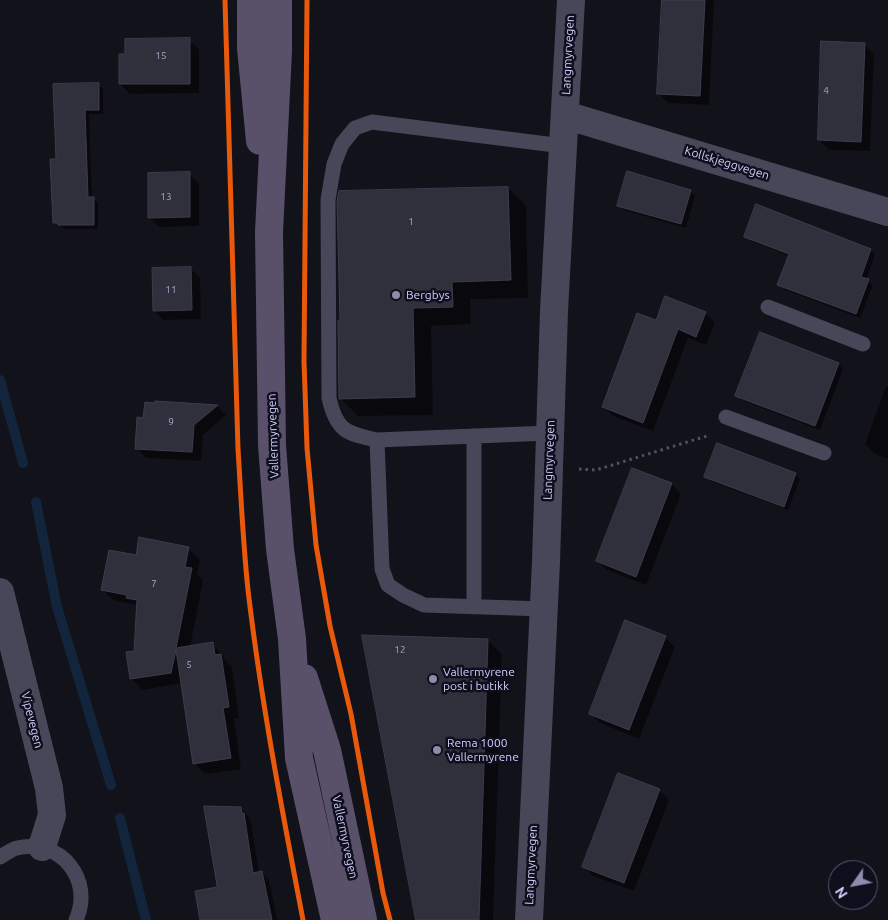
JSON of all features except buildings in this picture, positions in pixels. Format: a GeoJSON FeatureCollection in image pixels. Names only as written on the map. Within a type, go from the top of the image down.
{"type":"FeatureCollection","features":[{"type":"Feature","properties":{"kind":"main road","name":"Vallermyrvegen"},"geometry":{"type":"LineString","coordinates":[[251,0],[251,48],[269,232]]}},
{"type":"Feature","properties":{"kind":"main road","name":"Vallermyrvegen"},"geometry":{"type":"LineString","coordinates":[[278,0],[278,51],[269,232],[272,445],[280,549],[292,639],[299,758],[335,920]]}},
{"type":"Feature","properties":{"kind":"main road","name":"Vallermyrvegen"},"geometry":{"type":"LineString","coordinates":[[292,639],[327,750],[363,920]]}},
{"type":"Feature","properties":{"kind":"street","name":"Langmyrvegen"},"geometry":{"type":"LineString","coordinates":[[529,920],[544,609],[554,311],[571,0]]}},
{"type":"Feature","properties":{"kind":"street","name":"Kollskjeggvegen"},"geometry":{"type":"LineString","coordinates":[[565,115],[888,212]]}},
{"type":"Feature","properties":{"kind":"street","name":"Vipevegen"},"geometry":{"type":"LineString","coordinates":[[0,592],[49,788],[52,815],[42,847]]}},
{"type":"Feature","properties":{"kind":"lane"},"geometry":{"type":"LineString","coordinates":[[549,433],[377,440],[356,436],[343,429],[332,415],[329,398],[328,200],[334,164],[342,144],[355,128],[372,122],[563,146]]}},
{"type":"Feature","properties":{"kind":"lane"},"geometry":{"type":"LineString","coordinates":[[768,307],[863,344]]}},
{"type":"Feature","properties":{"kind":"lane"},"geometry":{"type":"LineString","coordinates":[[726,417],[824,453]]}},
{"type":"Feature","properties":{"kind":"lane"},"geometry":{"type":"LineString","coordinates":[[474,436],[474,606]]}},
{"type":"Feature","properties":{"kind":"lane"},"geometry":{"type":"LineString","coordinates":[[377,440],[382,569],[388,585],[402,595],[424,605],[544,609]]}},
{"type":"Feature","properties":{"kind":"lane"},"geometry":{"type":"LineString","coordinates":[[0,856],[17,848],[42,847],[56,852],[69,863],[81,885],[82,905],[76,920]]}},
{"type":"Feature","properties":{"kind":"path"},"geometry":{"type":"LineString","coordinates":[[548,468],[596,470],[745,424]]}},
{"type":"Feature","properties":{"kind":"waterway"},"geometry":{"type":"LineString","coordinates":[[0,380],[23,463]]}},
{"type":"Feature","properties":{"kind":"waterway"},"geometry":{"type":"LineString","coordinates":[[36,502],[57,607],[111,785]]}},
{"type":"Feature","properties":{"kind":"waterway"},"geometry":{"type":"LineString","coordinates":[[120,818],[146,920]]}},
{"type":"Feature","properties":{"kind":"cycle path"},"geometry":{"type":"LineString","coordinates":[[225,0],[238,449],[245,555],[253,632],[266,714],[303,920]]}},
{"type":"Feature","properties":{"kind":"cycle path"},"geometry":{"type":"LineString","coordinates":[[307,0],[304,361],[307,448],[316,545],[330,626],[351,714],[383,893],[390,920]]}},
{"type":"Feature","properties":{"kind":"place","name":"Bergbys"},"geometry":{"type":"Point","coordinates":[396,295]}},
{"type":"Feature","properties":{"kind":"place","name":"Vallermyrene post i butikk"},"geometry":{"type":"Point","coordinates":[433,679]}},
{"type":"Feature","properties":{"kind":"place","name":"Rema 1000 Vallermyrene"},"geometry":{"type":"Point","coordinates":[437,750]}}]}
